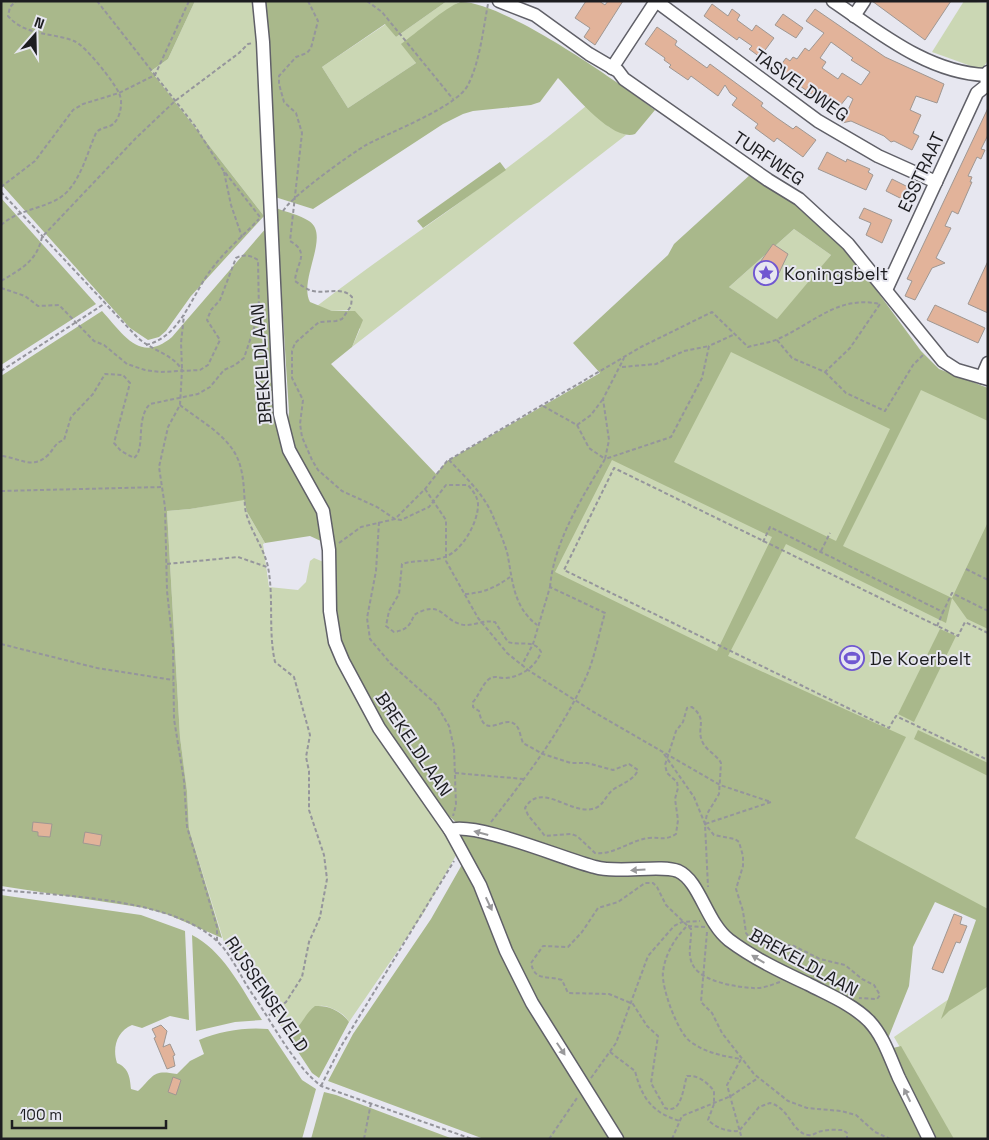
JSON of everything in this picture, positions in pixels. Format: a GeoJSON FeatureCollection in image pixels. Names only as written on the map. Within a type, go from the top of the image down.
{"type":"FeatureCollection","features":[{"type":"Feature","properties":{"kind":"street","name":"BREKELDLAAN"},"geometry":{"type":"LineString","coordinates":[[259,1],[280,414],[290,450],[323,511],[329,550],[330,611],[335,642],[378,728],[450,830],[492,912],[506,951],[532,1004],[617,1139]]}},
{"type":"Feature","properties":{"kind":"street","name":"TURFWEG"},"geometry":{"type":"LineString","coordinates":[[499,1],[536,15],[768,180],[799,198],[848,244],[943,361],[957,370],[985,378]]}},
{"type":"Feature","properties":{"kind":"street"},"geometry":{"type":"LineString","coordinates":[[612,68],[656,1]]}},
{"type":"Feature","properties":{"kind":"street","name":"TASVELDWEG"},"geometry":{"type":"LineString","coordinates":[[656,1],[818,121],[878,156],[936,182]]}},
{"type":"Feature","properties":{"kind":"street"},"geometry":{"type":"LineString","coordinates":[[833,1],[906,50],[960,71],[987,79]]}},
{"type":"Feature","properties":{"kind":"street"},"geometry":{"type":"LineString","coordinates":[[854,16],[864,1]]}},
{"type":"Feature","properties":{"kind":"street","name":"ESSTRAAT"},"geometry":{"type":"LineString","coordinates":[[886,290],[977,93],[987,79]]}},
{"type":"Feature","properties":{"kind":"street"},"geometry":{"type":"LineString","coordinates":[[985,378],[988,364]]}},
{"type":"Feature","properties":{"kind":"street","name":"BREKELDLAAN"},"geometry":{"type":"LineString","coordinates":[[450,830],[458,827],[483,833],[603,869],[676,870],[691,881],[708,921],[722,934],[747,952],[848,1005],[868,1020],[882,1038],[929,1139]]}},
{"type":"Feature","properties":{"kind":"path"},"geometry":{"type":"LineString","coordinates":[[1,225],[8,218],[56,200],[71,185],[85,162],[96,133],[115,123],[120,110],[119,93],[110,79],[76,41],[30,31],[14,24],[8,16],[10,7],[16,1]]}},
{"type":"Feature","properties":{"kind":"path"},"geometry":{"type":"LineString","coordinates":[[97,1],[195,126],[224,170],[261,218],[213,266],[195,293],[184,315],[161,340],[146,345]]}},
{"type":"Feature","properties":{"kind":"path"},"geometry":{"type":"LineString","coordinates":[[1,186],[35,161],[73,110],[83,104],[119,93],[155,75],[189,1]]}},
{"type":"Feature","properties":{"kind":"path"},"geometry":{"type":"LineString","coordinates":[[308,1],[318,21],[311,48],[307,53],[296,57],[279,76],[279,84],[284,102],[296,113],[302,133],[297,196],[290,241],[297,245],[302,256],[295,281],[310,291],[342,291],[352,297],[351,306],[342,319],[319,322],[294,343],[290,368],[292,378],[303,400],[300,424],[302,437],[318,470],[342,491],[377,507],[394,519]]}},
{"type":"Feature","properties":{"kind":"path"},"geometry":{"type":"LineString","coordinates":[[367,1],[382,12],[454,100]]}},
{"type":"Feature","properties":{"kind":"path"},"geometry":{"type":"LineString","coordinates":[[282,213],[297,196],[365,146],[454,100],[468,86],[478,54],[488,1]]}},
{"type":"Feature","properties":{"kind":"path"},"geometry":{"type":"LineString","coordinates":[[1,281],[30,263],[39,250],[42,237],[136,138],[175,101],[239,53],[248,44],[262,42]]}},
{"type":"Feature","properties":{"kind":"path"},"geometry":{"type":"LineString","coordinates":[[224,170],[231,205],[242,237]]}},
{"type":"Feature","properties":{"kind":"path"},"geometry":{"type":"LineString","coordinates":[[1,192],[104,304],[146,345],[175,361],[182,370]]}},
{"type":"Feature","properties":{"kind":"path"},"geometry":{"type":"LineString","coordinates":[[1,288],[25,296],[38,306],[59,305],[94,341],[104,345],[128,364],[145,370],[160,372],[204,368],[220,340],[207,320],[211,310],[220,300],[236,258],[247,255],[258,260],[259,313],[244,358],[224,370],[210,387],[198,394],[150,404],[142,418],[140,451],[134,458],[121,451],[114,443],[130,384],[123,375],[105,374],[93,394],[72,417],[64,440],[57,442],[48,456],[31,463],[23,463],[10,456],[1,456]]}},
{"type":"Feature","properties":{"kind":"path"},"geometry":{"type":"LineString","coordinates":[[394,519],[425,488],[449,460],[624,358],[712,312],[748,347],[776,340],[839,305],[860,301],[880,304],[850,348],[825,372]]}},
{"type":"Feature","properties":{"kind":"path"},"geometry":{"type":"LineString","coordinates":[[1,371],[104,304]]}},
{"type":"Feature","properties":{"kind":"path"},"geometry":{"type":"LineString","coordinates":[[184,315],[181,343],[180,405],[172,414],[159,467],[162,486],[167,591],[173,646],[174,719],[184,780],[187,827],[218,926],[217,941]]}},
{"type":"Feature","properties":{"kind":"path"},"geometry":{"type":"LineString","coordinates":[[621,367],[656,364],[684,351],[709,346],[735,334]]}},
{"type":"Feature","properties":{"kind":"path"},"geometry":{"type":"LineString","coordinates":[[776,340],[792,358],[825,372],[846,393],[885,411],[913,366],[931,346]]}},
{"type":"Feature","properties":{"kind":"path"},"geometry":{"type":"LineString","coordinates":[[605,459],[670,437],[702,378],[709,346]]}},
{"type":"Feature","properties":{"kind":"path"},"geometry":{"type":"LineString","coordinates":[[577,425],[591,415],[603,399],[624,358]]}},
{"type":"Feature","properties":{"kind":"path"},"geometry":{"type":"LineString","coordinates":[[522,665],[532,644],[550,587],[554,557],[583,497],[605,459],[609,440],[603,399]]}},
{"type":"Feature","properties":{"kind":"path"},"geometry":{"type":"LineString","coordinates":[[180,405],[214,430],[239,460],[246,497],[245,508],[262,544],[268,567],[274,658],[278,666],[290,672],[294,677],[310,735],[306,757],[309,771],[309,810],[324,855],[326,879],[320,917],[309,942],[302,977],[286,1002],[268,1016]]}},
{"type":"Feature","properties":{"kind":"path"},"geometry":{"type":"LineString","coordinates":[[542,406],[577,425],[588,448],[605,459]]}},
{"type":"Feature","properties":{"kind":"path"},"geometry":{"type":"LineString","coordinates":[[449,460],[485,501],[492,514],[508,555],[510,577],[520,606],[538,626]]}},
{"type":"Feature","properties":{"kind":"path"},"geometry":{"type":"LineString","coordinates":[[988,633],[965,622],[958,636],[614,468],[564,570],[889,728],[896,716],[988,760]]}},
{"type":"Feature","properties":{"kind":"path"},"geometry":{"type":"LineString","coordinates":[[329,550],[361,527],[394,519],[401,520],[420,513],[434,502],[446,485],[468,485],[474,492],[478,503],[476,515],[465,539],[453,553],[446,557],[431,562],[402,564],[399,594],[389,611],[386,626],[394,632],[405,630],[410,626],[414,615],[432,609],[446,614],[459,624],[470,625],[486,620],[495,622],[508,642],[532,644],[539,648],[541,652],[528,670],[512,677],[495,676],[490,679],[473,702],[473,707],[479,711],[481,722],[485,725],[491,726],[503,722],[513,724],[518,727],[523,743],[560,761],[587,763],[612,770],[628,764],[638,770],[634,777],[613,789],[600,806],[595,809],[581,810],[552,799],[536,797],[530,800],[525,808],[528,816],[545,836],[571,834],[577,836],[595,853],[602,854],[650,838],[664,840],[676,834],[678,820],[675,799],[678,788],[677,782],[667,773],[664,765],[676,731],[683,722],[687,708],[692,707],[700,715],[702,721],[700,733],[702,742],[721,763],[719,794],[707,814],[705,824],[708,889]]}},
{"type":"Feature","properties":{"kind":"path"},"geometry":{"type":"LineString","coordinates":[[1,491],[162,486]]}},
{"type":"Feature","properties":{"kind":"path"},"geometry":{"type":"LineString","coordinates":[[425,488],[446,520],[446,557],[464,594],[481,622],[507,653],[528,670],[575,700],[720,785],[771,802],[705,824]]}},
{"type":"Feature","properties":{"kind":"path"},"geometry":{"type":"LineString","coordinates":[[379,522],[376,571],[367,618],[370,639],[391,664],[436,704],[449,726],[454,748],[456,805],[450,830]]}},
{"type":"Feature","properties":{"kind":"path"},"geometry":{"type":"LineString","coordinates":[[763,542],[770,527],[943,612]]}},
{"type":"Feature","properties":{"kind":"path"},"geometry":{"type":"LineString","coordinates":[[821,552],[830,533]]}},
{"type":"Feature","properties":{"kind":"path"},"geometry":{"type":"LineString","coordinates":[[167,564],[238,557],[268,567]]}},
{"type":"Feature","properties":{"kind":"path"},"geometry":{"type":"LineString","coordinates":[[966,569],[988,580]]}},
{"type":"Feature","properties":{"kind":"path"},"geometry":{"type":"LineString","coordinates":[[464,594],[478,594],[496,587],[510,577]]}},
{"type":"Feature","properties":{"kind":"path"},"geometry":{"type":"LineString","coordinates":[[483,833],[543,754],[575,700],[588,673],[605,613],[550,587]]}},
{"type":"Feature","properties":{"kind":"path"},"geometry":{"type":"LineString","coordinates":[[937,626],[952,593],[988,611]]}},
{"type":"Feature","properties":{"kind":"path"},"geometry":{"type":"LineString","coordinates":[[1,644],[97,668],[173,680]]}},
{"type":"Feature","properties":{"kind":"path"},"geometry":{"type":"LineString","coordinates":[[662,752],[694,797],[705,824],[714,835],[735,839],[741,847],[743,866],[736,889],[743,911],[746,933],[752,941],[773,946],[792,945],[820,959],[845,965],[862,980],[874,985],[880,995],[871,1000],[855,998]]}},
{"type":"Feature","properties":{"kind":"path"},"geometry":{"type":"LineString","coordinates":[[455,773],[524,779]]}},
{"type":"Feature","properties":{"kind":"path"},"geometry":{"type":"LineString","coordinates":[[321,1086],[340,1048],[453,862],[464,856]]}},
{"type":"Feature","properties":{"kind":"path"},"geometry":{"type":"LineString","coordinates":[[739,1131],[724,1130],[708,1120],[714,1104],[714,1090],[704,1080],[687,1076],[680,1103],[676,1108],[669,1110],[665,1108],[651,1084],[658,1036],[631,1003],[609,994],[568,993],[562,980],[536,975],[531,966],[533,958],[543,946],[565,948],[572,944],[598,908],[618,902],[645,883],[653,883],[658,887],[666,905],[690,929],[691,961],[694,968],[703,975],[731,985],[754,988],[782,981]]}},
{"type":"Feature","properties":{"kind":"path","name":"RIJSSENSEVELD"},"geometry":{"type":"LineString","coordinates":[[1,890],[150,908],[187,921],[204,930],[217,941],[309,1077],[321,1086],[472,1139]]}},
{"type":"Feature","properties":{"kind":"path"},"geometry":{"type":"LineString","coordinates":[[549,1139],[616,1043],[648,956],[661,938],[682,922],[708,921]]}},
{"type":"Feature","properties":{"kind":"path"},"geometry":{"type":"LineString","coordinates":[[708,921],[687,926],[673,940],[663,973],[672,1014],[689,1042],[716,1055],[741,1059]]}},
{"type":"Feature","properties":{"kind":"path"},"geometry":{"type":"LineString","coordinates":[[708,921],[701,1002],[712,1013],[722,1034],[741,1059],[759,1078],[788,1101],[807,1108],[841,1111],[856,1115],[875,1132],[890,1139]]}},
{"type":"Feature","properties":{"kind":"path"},"geometry":{"type":"LineString","coordinates":[[610,1052],[636,1071],[642,1088],[655,1109],[662,1116],[680,1121]]}},
{"type":"Feature","properties":{"kind":"path"},"geometry":{"type":"LineString","coordinates":[[741,1059],[727,1085],[742,1139]]}},
{"type":"Feature","properties":{"kind":"path"},"geometry":{"type":"LineString","coordinates":[[672,1139],[682,1116],[731,1096],[759,1078]]}},
{"type":"Feature","properties":{"kind":"path"},"geometry":{"type":"LineString","coordinates":[[364,1139],[371,1103]]}},
{"type":"Feature","properties":{"kind":"path"},"geometry":{"type":"LineString","coordinates":[[739,1131],[759,1107],[770,1103],[782,1107],[802,1133],[810,1135],[823,1130],[843,1130],[847,1134],[847,1139]]}},
{"type":"Feature","properties":{"kind":"green space"},"geometry":{"type":"Polygon","coordinates":[[[1,1],[195,1],[168,59],[151,71],[264,216],[191,296],[166,331],[159,337],[148,340],[130,328],[1,184],[1,1]]]}},
{"type":"Feature","properties":{"kind":"green space"},"geometry":{"type":"Polygon","coordinates":[[[195,1],[252,1],[258,59],[266,214],[264,216],[151,71],[168,59],[195,1]]]}},
{"type":"Feature","properties":{"kind":"green space"},"geometry":{"type":"Polygon","coordinates":[[[262,1],[447,1],[396,37],[385,24],[322,67],[348,108],[416,63],[401,44],[439,15],[460,2],[479,5],[531,28],[589,64],[655,110],[635,134],[626,135],[616,131],[594,115],[558,78],[540,102],[531,105],[473,111],[443,124],[313,209],[275,197],[262,1]]]}},
{"type":"Feature","properties":{"kind":"green space"},"geometry":{"type":"Polygon","coordinates":[[[447,1],[460,1],[402,44],[416,63],[348,108],[322,67],[386,24],[396,37],[447,1]]]}},
{"type":"Feature","properties":{"kind":"green space"},"geometry":{"type":"Polygon","coordinates":[[[964,1],[988,3],[988,60],[982,70],[932,52],[964,1]]]}},
{"type":"Feature","properties":{"kind":"green space"},"geometry":{"type":"Polygon","coordinates":[[[586,106],[609,127],[626,135],[352,347],[360,329],[349,310],[332,311],[317,306],[487,183],[586,106]]]}},
{"type":"Feature","properties":{"kind":"green space"},"geometry":{"type":"Polygon","coordinates":[[[500,162],[506,170],[423,228],[417,221],[500,162]]]}},
{"type":"Feature","properties":{"kind":"green space"},"geometry":{"type":"Polygon","coordinates":[[[751,174],[797,205],[849,253],[921,351],[939,369],[988,388],[988,421],[921,390],[843,546],[952,598],[946,623],[786,544],[728,656],[906,737],[855,838],[988,909],[987,987],[949,1011],[941,1019],[976,920],[935,902],[913,947],[909,986],[887,1041],[880,1031],[769,962],[727,932],[687,872],[613,866],[459,825],[449,816],[380,723],[352,671],[337,625],[333,550],[287,428],[289,412],[276,208],[309,221],[315,228],[317,236],[316,247],[307,293],[310,302],[332,311],[355,311],[363,320],[352,347],[331,364],[436,474],[447,461],[600,373],[573,343],[668,255],[674,244],[751,174]],[[794,229],[729,287],[777,319],[831,255],[794,229]],[[731,352],[674,462],[836,541],[890,429],[731,352]],[[612,460],[555,572],[717,651],[772,537],[612,460]]]}},
{"type":"Feature","properties":{"kind":"green space"},"geometry":{"type":"Polygon","coordinates":[[[1,198],[96,304],[1,365],[1,198]]]}},
{"type":"Feature","properties":{"kind":"green space"},"geometry":{"type":"Polygon","coordinates":[[[267,227],[274,397],[320,517],[323,542],[310,536],[265,543],[247,512],[244,500],[167,511],[180,737],[187,791],[189,829],[222,938],[169,915],[145,908],[1,886],[1,376],[102,311],[117,329],[133,343],[141,347],[151,348],[161,345],[172,337],[267,227]]]}},
{"type":"Feature","properties":{"kind":"green space"},"geometry":{"type":"Polygon","coordinates":[[[794,229],[831,255],[778,320],[729,287],[794,229]]]}},
{"type":"Feature","properties":{"kind":"green space","name":"De Koerbelt"},"geometry":{"type":"Polygon","coordinates":[[[724,338],[920,375],[988,408],[988,923],[837,850],[544,575],[602,451],[724,338]]]}},
{"type":"Feature","properties":{"kind":"green space"},"geometry":{"type":"Polygon","coordinates":[[[244,499],[247,512],[265,543],[263,544],[269,587],[298,590],[306,582],[310,561],[314,558],[326,563],[325,603],[459,850],[423,914],[349,1022],[339,1012],[323,1006],[313,1009],[297,1027],[291,1030],[281,1026],[224,942],[189,829],[187,791],[180,737],[167,511],[190,509],[244,499]]]}},
{"type":"Feature","properties":{"kind":"green space"},"geometry":{"type":"Polygon","coordinates":[[[988,522],[988,629],[967,619],[952,598],[988,522]]]}},
{"type":"Feature","properties":{"kind":"green space"},"geometry":{"type":"Polygon","coordinates":[[[940,629],[956,636],[914,722],[898,714],[940,629]]]}},
{"type":"Feature","properties":{"kind":"green space"},"geometry":{"type":"Polygon","coordinates":[[[918,730],[988,763],[988,776],[914,739],[918,730]]]}},
{"type":"Feature","properties":{"kind":"green space"},"geometry":{"type":"Polygon","coordinates":[[[457,831],[515,844],[585,870],[678,875],[695,894],[710,929],[726,944],[828,997],[876,1032],[925,1139],[621,1139],[543,1017],[457,831]]]}},
{"type":"Feature","properties":{"kind":"green space"},"geometry":{"type":"Polygon","coordinates":[[[464,861],[612,1139],[484,1139],[328,1081],[353,1034],[431,919],[464,861]]]}},
{"type":"Feature","properties":{"kind":"green space"},"geometry":{"type":"Polygon","coordinates":[[[1,895],[141,915],[185,931],[189,1020],[170,1016],[142,1028],[132,1025],[123,1031],[117,1041],[115,1052],[117,1063],[128,1074],[131,1089],[138,1091],[158,1073],[177,1074],[190,1061],[204,1054],[199,1040],[233,1030],[268,1029],[302,1080],[316,1089],[302,1139],[1,1139],[1,895]]]}},
{"type":"Feature","properties":{"kind":"green space"},"geometry":{"type":"Polygon","coordinates":[[[192,935],[204,942],[223,961],[262,1020],[235,1022],[196,1031],[192,935]]]}},
{"type":"Feature","properties":{"kind":"green space"},"geometry":{"type":"Polygon","coordinates":[[[988,948],[988,1139],[953,1139],[894,1037],[975,981],[988,948]]]}},
{"type":"Feature","properties":{"kind":"green space"},"geometry":{"type":"Polygon","coordinates":[[[315,1006],[334,1010],[349,1022],[319,1078],[312,1073],[281,1026],[288,1029],[297,1027],[315,1006]]]}},
{"type":"Feature","properties":{"kind":"green space"},"geometry":{"type":"Polygon","coordinates":[[[901,1046],[954,1139],[937,1139],[889,1049],[901,1046]]]}},
{"type":"Feature","properties":{"kind":"green space"},"geometry":{"type":"Polygon","coordinates":[[[324,1092],[336,1095],[453,1139],[311,1139],[324,1092]]]}},
{"type":"Feature","properties":{"kind":"building"},"geometry":{"type":"Polygon","coordinates":[[[586,1],[599,1],[605,5],[608,1],[623,1],[595,45],[584,37],[590,28],[575,18],[586,1]]]}},
{"type":"Feature","properties":{"kind":"building"},"geometry":{"type":"Polygon","coordinates":[[[872,1],[951,1],[925,40],[872,1]]]}},
{"type":"Feature","properties":{"kind":"building"},"geometry":{"type":"Polygon","coordinates":[[[712,4],[728,16],[732,9],[740,15],[737,20],[752,31],[756,25],[774,38],[760,57],[749,49],[752,46],[739,37],[737,40],[704,16],[712,4]]]}},
{"type":"Feature","properties":{"kind":"building"},"geometry":{"type":"Polygon","coordinates":[[[815,9],[885,57],[944,84],[937,103],[916,96],[910,110],[921,115],[913,133],[919,136],[912,150],[894,141],[891,142],[884,136],[851,121],[842,123],[853,99],[848,96],[836,111],[777,70],[786,58],[790,61],[793,57],[797,59],[805,48],[809,51],[824,33],[806,21],[815,9]],[[831,42],[820,58],[826,62],[822,68],[838,79],[842,73],[861,85],[870,72],[851,60],[853,58],[831,42]]]}},
{"type":"Feature","properties":{"kind":"building"},"geometry":{"type":"Polygon","coordinates":[[[783,14],[803,28],[796,38],[775,25],[783,14]]]}},
{"type":"Feature","properties":{"kind":"building"},"geometry":{"type":"Polygon","coordinates":[[[657,27],[677,41],[675,45],[707,68],[710,64],[763,103],[761,106],[777,118],[793,129],[796,126],[816,140],[803,157],[777,138],[774,142],[755,128],[758,124],[732,105],[737,98],[730,93],[725,85],[718,96],[691,76],[688,80],[669,67],[671,65],[664,60],[665,58],[645,44],[657,27]]]}},
{"type":"Feature","properties":{"kind":"building"},"geometry":{"type":"Polygon","coordinates":[[[988,108],[988,135],[981,149],[985,150],[981,159],[977,157],[968,176],[972,177],[970,182],[972,182],[958,214],[952,211],[945,226],[951,228],[936,258],[945,263],[932,268],[915,300],[905,296],[912,281],[907,279],[988,108]]]}},
{"type":"Feature","properties":{"kind":"building"},"geometry":{"type":"Polygon","coordinates":[[[827,152],[846,162],[847,159],[870,169],[868,172],[873,175],[866,190],[818,169],[827,152]]]}},
{"type":"Feature","properties":{"kind":"building"},"geometry":{"type":"Polygon","coordinates":[[[892,179],[908,187],[902,199],[886,191],[892,179]]]}},
{"type":"Feature","properties":{"kind":"building"},"geometry":{"type":"Polygon","coordinates":[[[864,208],[892,220],[882,243],[866,235],[871,223],[859,218],[864,208]]]}},
{"type":"Feature","properties":{"kind":"building"},"geometry":{"type":"Polygon","coordinates":[[[773,244],[788,254],[779,273],[761,261],[773,244]]]}},
{"type":"Feature","properties":{"kind":"building"},"geometry":{"type":"Polygon","coordinates":[[[988,261],[988,313],[968,304],[988,261]]]}},
{"type":"Feature","properties":{"kind":"building"},"geometry":{"type":"Polygon","coordinates":[[[935,305],[985,328],[978,343],[927,320],[935,305]]]}},
{"type":"Feature","properties":{"kind":"building"},"geometry":{"type":"Polygon","coordinates":[[[33,822],[52,824],[50,837],[38,836],[38,832],[32,831],[33,822]]]}},
{"type":"Feature","properties":{"kind":"building"},"geometry":{"type":"Polygon","coordinates":[[[85,832],[102,835],[100,846],[83,843],[85,832]]]}},
{"type":"Feature","properties":{"kind":"building"},"geometry":{"type":"Polygon","coordinates":[[[954,914],[962,917],[960,924],[967,926],[960,943],[956,942],[943,973],[932,969],[954,914]]]}},
{"type":"Feature","properties":{"kind":"building"},"geometry":{"type":"Polygon","coordinates":[[[161,1025],[167,1031],[163,1047],[170,1044],[175,1055],[173,1056],[175,1066],[167,1069],[152,1029],[161,1025]]]}},
{"type":"Feature","properties":{"kind":"building"},"geometry":{"type":"Polygon","coordinates":[[[173,1077],[181,1080],[176,1095],[168,1092],[173,1077]]]}},
{"type":"Feature","properties":{"kind":"place","name":"Koningsbelt"},"geometry":{"type":"Point","coordinates":[766,273]}},
{"type":"Feature","properties":{"kind":"place","name":"De Koerbelt"},"geometry":{"type":"Point","coordinates":[852,658]}}]}
